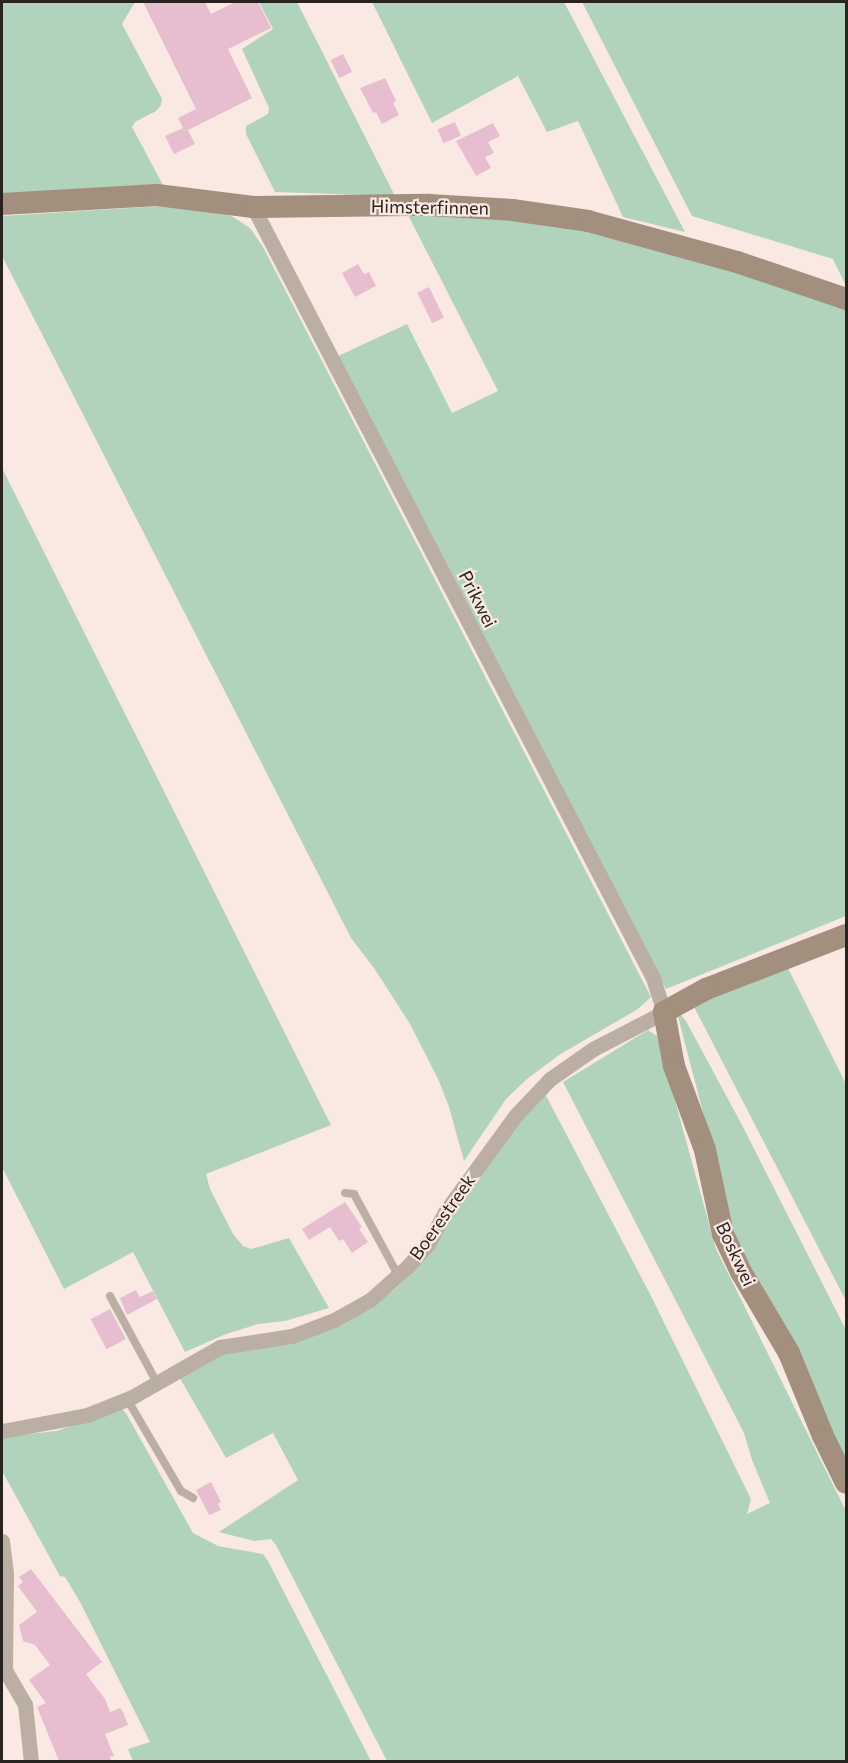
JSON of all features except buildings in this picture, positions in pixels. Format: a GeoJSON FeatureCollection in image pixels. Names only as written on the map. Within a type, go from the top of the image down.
{"type":"FeatureCollection","features":[{"type":"Feature","properties":{"kind":"street","name":"Himsterfinnen"},"geometry":{"type":"LineString","coordinates":[[2,204],[157,195],[253,207],[429,205],[512,210],[577,220],[737,262],[846,299]]}},
{"type":"Feature","properties":{"kind":"street","name":"Prikwei"},"geometry":{"type":"LineString","coordinates":[[253,207],[652,976],[664,1012]]}},
{"type":"Feature","properties":{"kind":"street","name":"Boerestreek"},"geometry":{"type":"LineString","coordinates":[[2,1431],[87,1416],[127,1399],[220,1347],[292,1336],[334,1320],[370,1300],[428,1244],[445,1212],[515,1116],[550,1079],[592,1049],[706,989],[846,935]]}},
{"type":"Feature","properties":{"kind":"street","name":"Boskwei"},"geometry":{"type":"LineString","coordinates":[[664,1012],[674,1066],[705,1150],[723,1233],[741,1272],[789,1353],[823,1436],[846,1483]]}},
{"type":"Feature","properties":{"kind":"street"},"geometry":{"type":"LineString","coordinates":[[2,1541],[6,1573],[3,1640],[5,1670],[25,1704],[31,1761]]}},
{"type":"Feature","properties":{"kind":"lane"},"geometry":{"type":"LineString","coordinates":[[345,1193],[354,1194],[398,1275]]}},
{"type":"Feature","properties":{"kind":"lane"},"geometry":{"type":"LineString","coordinates":[[110,1296],[157,1383]]}},
{"type":"Feature","properties":{"kind":"lane"},"geometry":{"type":"LineString","coordinates":[[127,1399],[180,1491],[193,1498]]}},
{"type":"Feature","properties":{"kind":"green space"},"geometry":{"type":"Polygon","coordinates":[[[2,2],[135,2],[122,24],[162,99],[156,111],[135,122],[132,127],[163,185],[2,194],[2,2]]]}},
{"type":"Feature","properties":{"kind":"green space"},"geometry":{"type":"Polygon","coordinates":[[[259,2],[297,2],[395,196],[275,192],[246,134],[246,126],[268,114],[269,108],[242,49],[273,29],[259,2]]]}},
{"type":"Feature","properties":{"kind":"green space"},"geometry":{"type":"Polygon","coordinates":[[[372,2],[564,2],[685,232],[623,217],[578,121],[547,132],[518,76],[432,123],[372,2]]]}},
{"type":"Feature","properties":{"kind":"green space"},"geometry":{"type":"Polygon","coordinates":[[[582,2],[846,2],[846,286],[833,259],[692,216],[582,2]]]}},
{"type":"Feature","properties":{"kind":"green space"},"geometry":{"type":"Polygon","coordinates":[[[176,205],[217,210],[233,217],[250,228],[263,247],[651,997],[638,1009],[559,1055],[527,1079],[506,1099],[464,1161],[439,1081],[410,1024],[374,968],[351,938],[2,256],[2,216],[176,205]]]}},
{"type":"Feature","properties":{"kind":"green space"},"geometry":{"type":"Polygon","coordinates":[[[407,213],[474,214],[603,233],[846,306],[846,916],[666,989],[336,357],[407,324],[452,413],[498,391],[407,213]]]}},
{"type":"Feature","properties":{"kind":"green space"},"geometry":{"type":"Polygon","coordinates":[[[2,468],[331,1125],[206,1174],[210,1189],[233,1234],[243,1246],[251,1249],[289,1238],[329,1308],[285,1321],[258,1324],[226,1334],[185,1352],[133,1252],[64,1289],[2,1167],[2,468]]]}},
{"type":"Feature","properties":{"kind":"green space"},"geometry":{"type":"Polygon","coordinates":[[[787,966],[846,1084],[846,1301],[692,1003],[787,966]]]}},
{"type":"Feature","properties":{"kind":"green space"},"geometry":{"type":"Polygon","coordinates":[[[676,1009],[686,1021],[742,1125],[846,1330],[846,1464],[737,1242],[676,1009]]]}},
{"type":"Feature","properties":{"kind":"green space"},"geometry":{"type":"Polygon","coordinates":[[[648,1030],[657,1036],[716,1249],[846,1511],[846,1761],[387,1761],[276,1545],[271,1539],[254,1541],[219,1532],[298,1480],[273,1433],[226,1458],[178,1375],[227,1349],[375,1305],[409,1276],[542,1088],[650,1294],[751,1499],[747,1514],[770,1503],[752,1460],[744,1433],[563,1082],[648,1030]]]}},
{"type":"Feature","properties":{"kind":"green space"},"geometry":{"type":"Polygon","coordinates":[[[120,1406],[193,1533],[218,1546],[263,1554],[268,1561],[371,1761],[133,1761],[128,1749],[150,1742],[80,1602],[65,1577],[60,1576],[2,1471],[2,1437],[56,1431],[104,1415],[120,1406]]]}}]}
